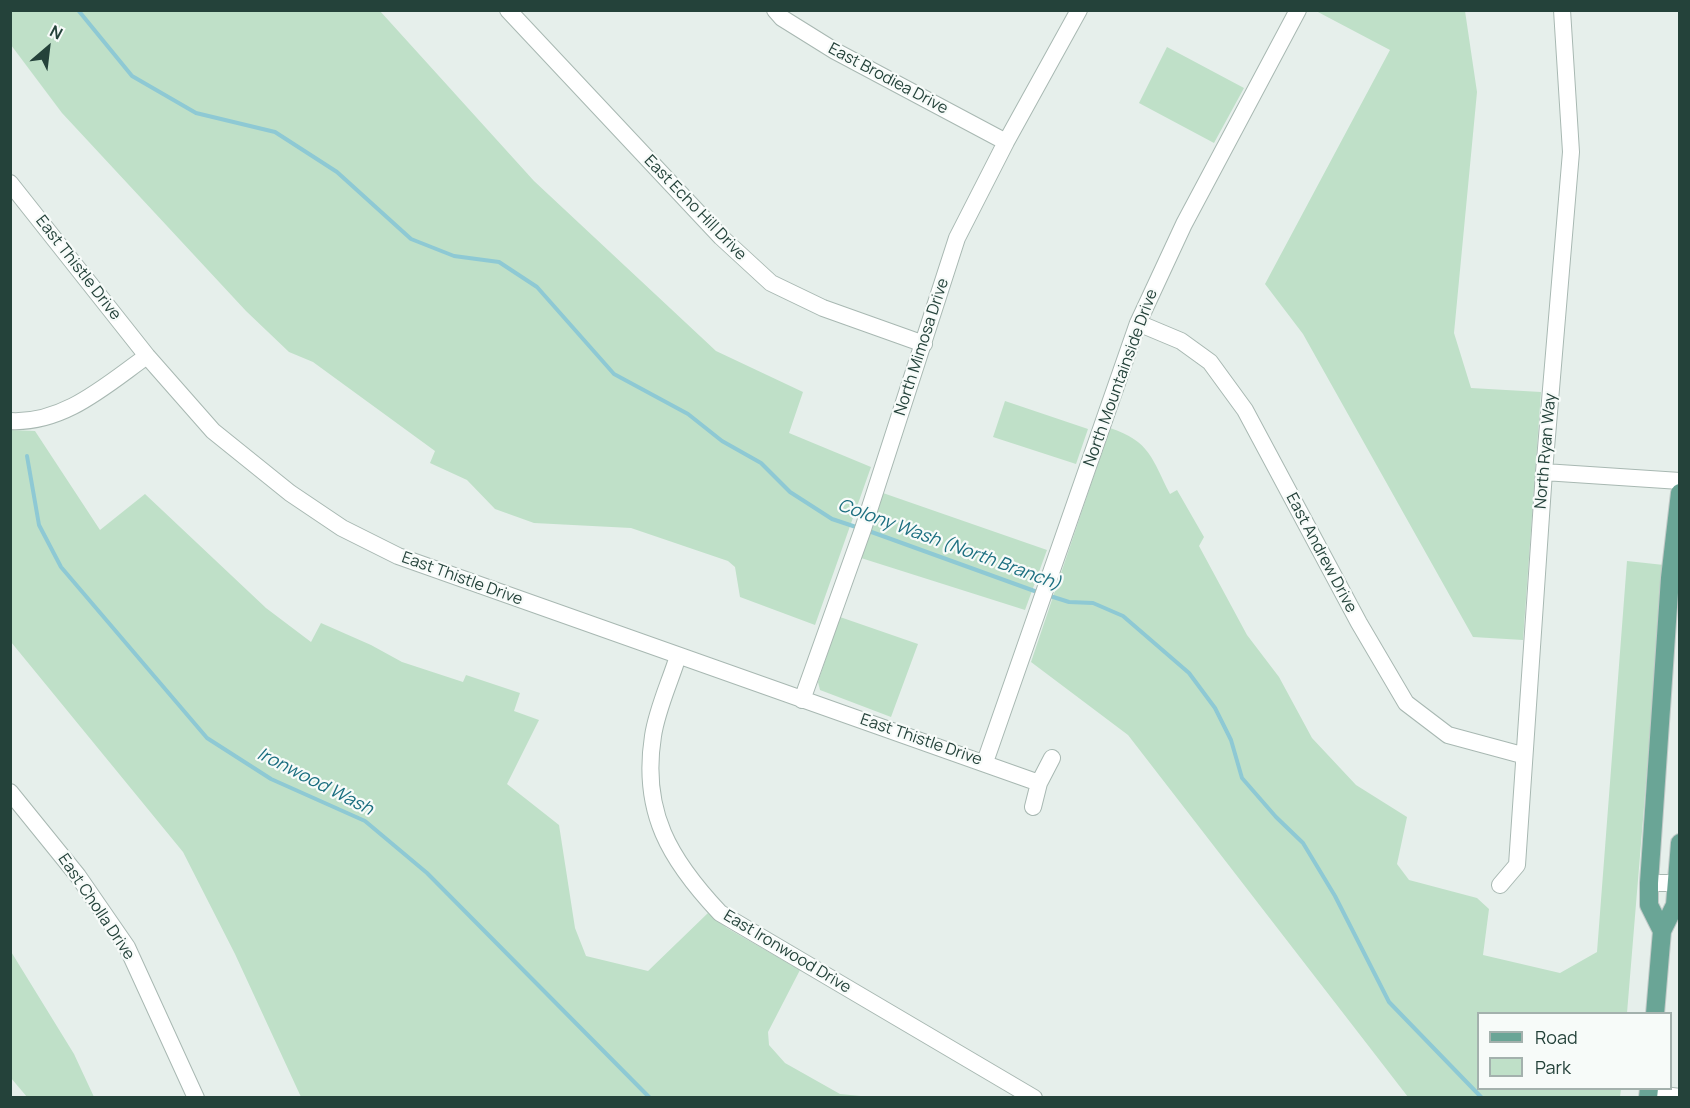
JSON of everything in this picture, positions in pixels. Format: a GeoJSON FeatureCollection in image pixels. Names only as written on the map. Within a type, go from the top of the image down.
{"type":"FeatureCollection","features":[{"type":"Feature","properties":{"kind":"main road"},"geometry":{"type":"LineString","coordinates":[[1662,931],[1649,905],[1649,883],[1670,578],[1680,493]]}},
{"type":"Feature","properties":{"kind":"main road"},"geometry":{"type":"LineString","coordinates":[[1655,1012],[1662,931],[1677,905],[1680,843]]}},
{"type":"Feature","properties":{"kind":"street","name":"East Echo Hill Drive"},"geometry":{"type":"LineString","coordinates":[[508,10],[721,237],[771,283],[823,308],[924,344]]}},
{"type":"Feature","properties":{"kind":"street","name":"East Brodiea Drive"},"geometry":{"type":"LineString","coordinates":[[775,10],[835,51],[1006,142]]}},
{"type":"Feature","properties":{"kind":"street","name":"North Mimosa Drive"},"geometry":{"type":"LineString","coordinates":[[802,700],[863,529],[957,238],[1078,10]]}},
{"type":"Feature","properties":{"kind":"street","name":"North Mountainside Drive"},"geometry":{"type":"LineString","coordinates":[[985,762],[1138,323],[1184,224],[1298,10]]}},
{"type":"Feature","properties":{"kind":"street","name":"North Ryan Way"},"geometry":{"type":"LineString","coordinates":[[1500,885],[1517,865],[1522,756],[1571,152],[1562,10]]}},
{"type":"Feature","properties":{"kind":"street","name":"East Thistle Drive"},"geometry":{"type":"LineString","coordinates":[[10,183],[147,356],[213,431],[290,493],[342,528],[398,556],[1040,783]]}},
{"type":"Feature","properties":{"kind":"street","name":"East Andrew Drive"},"geometry":{"type":"LineString","coordinates":[[1138,323],[1181,341],[1210,362],[1245,410],[1364,632],[1406,703],[1448,735],[1522,756]]}},
{"type":"Feature","properties":{"kind":"street"},"geometry":{"type":"LineString","coordinates":[[10,421],[36,420],[81,404],[147,356]]}},
{"type":"Feature","properties":{"kind":"street"},"geometry":{"type":"LineString","coordinates":[[1544,472],[1680,481]]}},
{"type":"Feature","properties":{"kind":"street","name":"East Ironwood Drive"},"geometry":{"type":"LineString","coordinates":[[678,656],[654,733],[650,772],[661,834],[689,880],[720,913],[1034,1098]]}},
{"type":"Feature","properties":{"kind":"street"},"geometry":{"type":"LineString","coordinates":[[1033,807],[1040,783],[1052,758]]}},
{"type":"Feature","properties":{"kind":"street","name":"East Cholla Drive"},"geometry":{"type":"LineString","coordinates":[[10,792],[78,876],[127,947],[196,1098]]}},
{"type":"Feature","properties":{"kind":"street"},"geometry":{"type":"LineString","coordinates":[[1649,883],[1678,883]]}},
{"type":"Feature","properties":{"kind":"street"},"geometry":{"type":"LineString","coordinates":[[1649,905],[1677,905]]}},
{"type":"Feature","properties":{"kind":"street"},"geometry":{"type":"LineString","coordinates":[[1648,1093],[1680,1097]]}},
{"type":"Feature","properties":{"kind":"green space"},"geometry":{"type":"Polygon","coordinates":[[[10,11],[380,11],[534,181],[716,351],[803,392],[789,433],[871,467],[815,625],[740,597],[735,567],[728,561],[631,528],[534,523],[495,509],[467,480],[430,463],[435,451],[313,362],[289,352],[246,311],[62,113],[11,45],[10,11]]]}},
{"type":"Feature","properties":{"kind":"green space"},"geometry":{"type":"Polygon","coordinates":[[[1316,11],[1465,11],[1477,92],[1454,333],[1471,388],[1541,392],[1523,640],[1473,637],[1303,334],[1265,284],[1390,50],[1316,11]]]}},
{"type":"Feature","properties":{"kind":"green space"},"geometry":{"type":"Polygon","coordinates":[[[1167,47],[1244,88],[1214,143],[1139,103],[1167,47]]]}},
{"type":"Feature","properties":{"kind":"green space"},"geometry":{"type":"Polygon","coordinates":[[[1005,401],[1088,429],[1076,464],[993,437],[1005,401]]]}},
{"type":"Feature","properties":{"kind":"green space"},"geometry":{"type":"Polygon","coordinates":[[[1110,428],[1142,445],[1154,461],[1170,494],[1177,490],[1204,537],[1199,546],[1247,635],[1279,677],[1312,738],[1356,785],[1407,817],[1397,864],[1409,880],[1477,898],[1489,909],[1483,955],[1560,973],[1597,952],[1627,561],[1664,565],[1627,1012],[1477,1012],[1477,1090],[1621,1090],[1620,1097],[1408,1097],[1128,735],[1031,662],[1110,428]]]}},
{"type":"Feature","properties":{"kind":"green space"},"geometry":{"type":"Polygon","coordinates":[[[11,430],[35,431],[100,530],[145,494],[266,608],[311,642],[321,623],[371,645],[402,662],[463,682],[466,675],[520,693],[514,711],[539,720],[507,784],[559,825],[575,928],[586,956],[648,971],[708,913],[727,928],[800,970],[768,1032],[769,1045],[785,1063],[840,1094],[871,1097],[301,1097],[235,954],[183,852],[11,642],[11,430]]]}},
{"type":"Feature","properties":{"kind":"green space"},"geometry":{"type":"Polygon","coordinates":[[[883,493],[1047,550],[1025,610],[861,558],[883,493]]]}},
{"type":"Feature","properties":{"kind":"green space"},"geometry":{"type":"Polygon","coordinates":[[[840,617],[918,644],[891,717],[820,690],[818,682],[840,617]]]}},
{"type":"Feature","properties":{"kind":"green space"},"geometry":{"type":"Polygon","coordinates":[[[10,950],[74,1054],[94,1097],[27,1097],[11,1078],[10,950]]]}},
{"type":"Feature","properties":{"kind":"waterway","name":"Colony Wash (North Branch)"},"geometry":{"type":"LineString","coordinates":[[78,10],[132,76],[196,113],[275,132],[337,172],[411,239],[454,256],[499,262],[537,287],[614,374],[688,414],[722,441],[761,463],[790,492],[832,519],[859,528]]}},
{"type":"Feature","properties":{"kind":"waterway","name":"Ironwood Wash"},"geometry":{"type":"LineString","coordinates":[[27,456],[39,525],[61,567],[207,738],[271,779],[365,821],[427,873],[650,1098]]}},
{"type":"Feature","properties":{"kind":"waterway","name":"Colony Wash (North Branch)"},"geometry":{"type":"LineString","coordinates":[[866,530],[1040,593]]}},
{"type":"Feature","properties":{"kind":"waterway","name":"Colony Wash (North Branch)"},"geometry":{"type":"LineString","coordinates":[[1047,595],[1069,602],[1093,603],[1123,616],[1189,673],[1215,708],[1231,740],[1242,778],[1276,817],[1303,843],[1335,896],[1389,1002],[1482,1098]]}}]}
